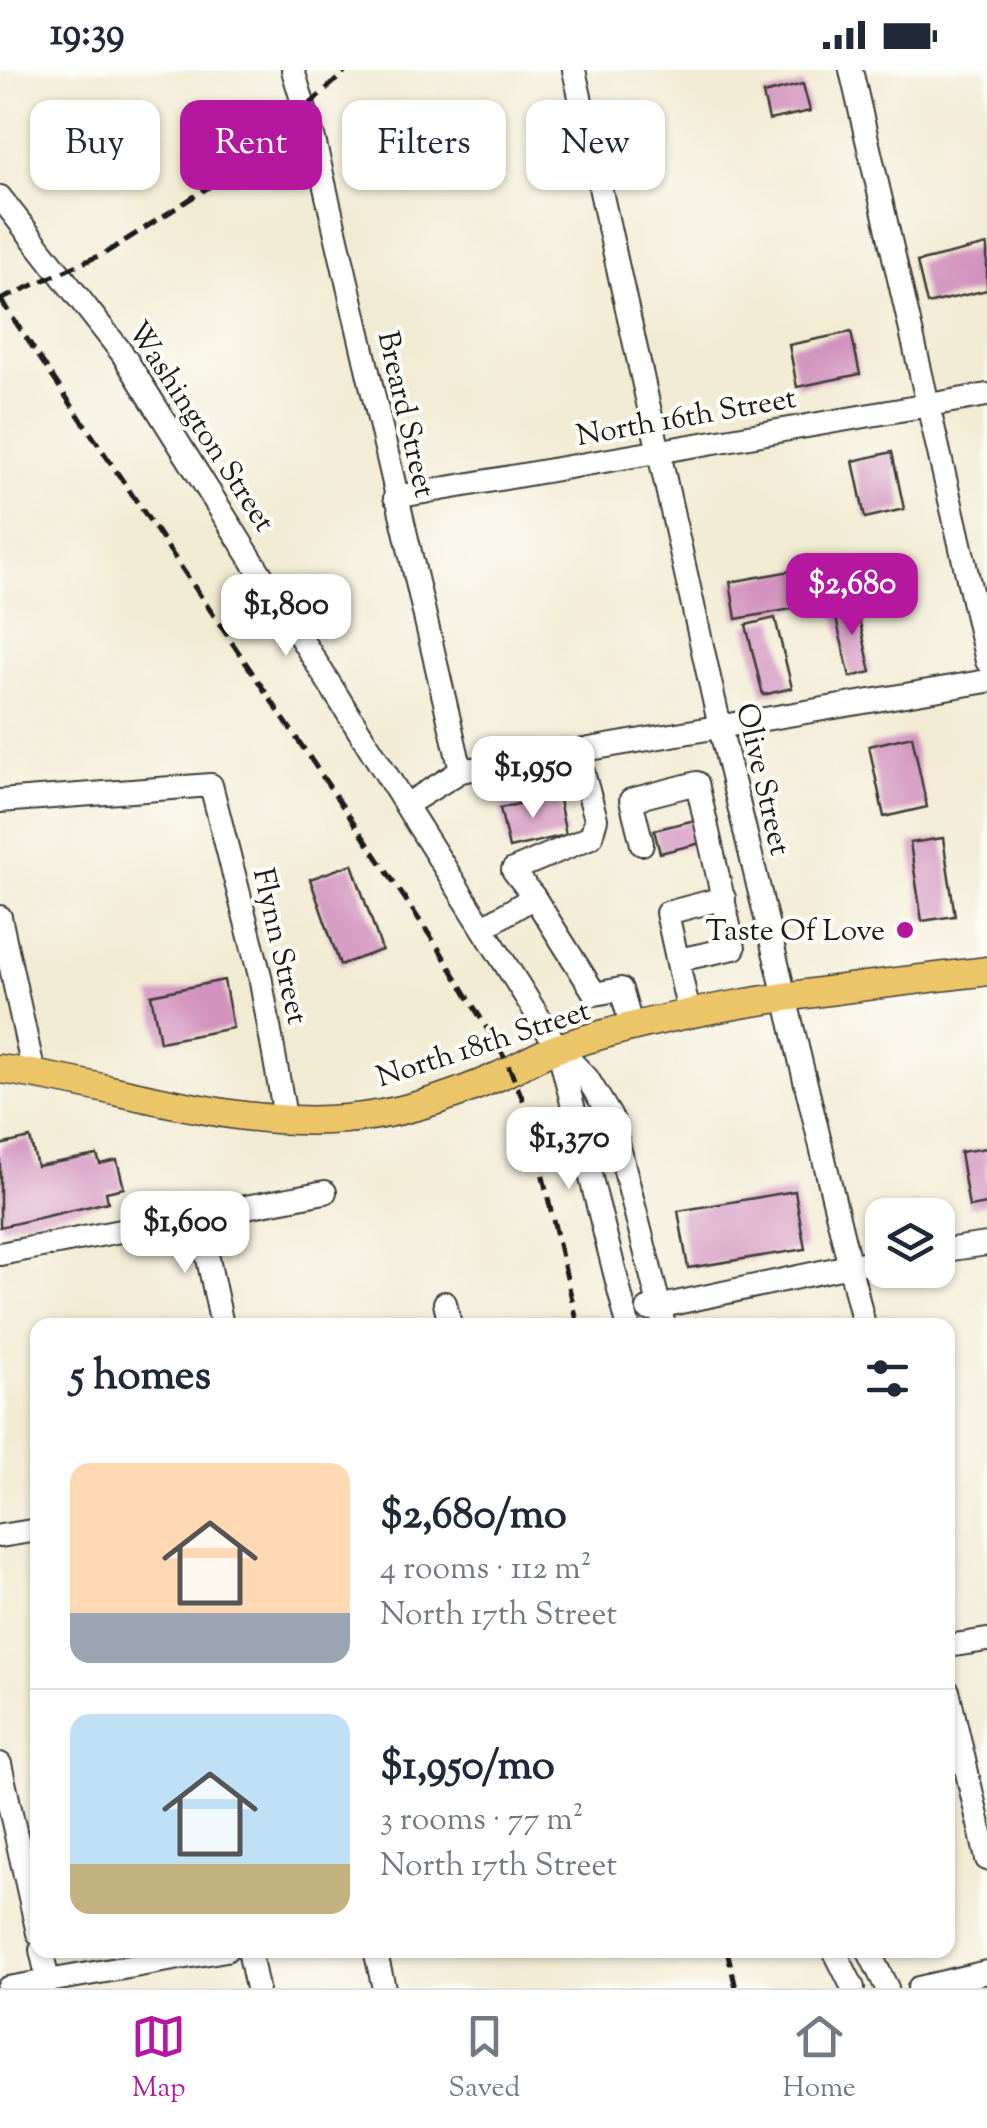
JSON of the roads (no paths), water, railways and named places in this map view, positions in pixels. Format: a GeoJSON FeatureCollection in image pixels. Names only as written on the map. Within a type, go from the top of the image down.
{"type":"FeatureCollection","features":[{"type":"Feature","properties":{"kind":"main road","name":"North 18th Street"},"geometry":{"type":"LineString","coordinates":[[0,1069],[286,1122],[349,1119],[411,1107],[495,1078],[558,1048],[689,1013],[987,971]]}},
{"type":"Feature","properties":{"kind":"street","name":"Breard Street"},"geometry":{"type":"LineString","coordinates":[[293,70],[314,140],[461,771]]}},
{"type":"Feature","properties":{"kind":"street","name":"Olive Street"},"geometry":{"type":"LineString","coordinates":[[574,70],[662,450],[720,727],[862,1318]]}},
{"type":"Feature","properties":{"kind":"street"},"geometry":{"type":"LineString","coordinates":[[850,70],[987,661]]}},
{"type":"Feature","properties":{"kind":"street","name":"Washington Street"},"geometry":{"type":"LineString","coordinates":[[0,181],[42,250]]}},
{"type":"Feature","properties":{"kind":"street","name":"Washington Street"},"geometry":{"type":"LineString","coordinates":[[0,197],[122,353],[558,1048],[587,1078],[612,1119],[662,1316]]}},
{"type":"Feature","properties":{"kind":"street","name":"North 16th Street"},"geometry":{"type":"LineString","coordinates":[[395,496],[987,395]]}},
{"type":"Feature","properties":{"kind":"street"},"geometry":{"type":"LineString","coordinates":[[408,804],[461,771],[987,682]]}},
{"type":"Feature","properties":{"kind":"street"},"geometry":{"type":"LineString","coordinates":[[578,752],[596,819],[591,837],[512,870],[534,896],[595,994],[621,989],[632,1028]]}},
{"type":"Feature","properties":{"kind":"street"},"geometry":{"type":"LineString","coordinates":[[642,844],[631,800],[696,783],[734,948],[678,960]]}},
{"type":"Feature","properties":{"kind":"street","name":"Flynn Street"},"geometry":{"type":"LineString","coordinates":[[0,801],[211,785],[260,976],[286,1122]]}},
{"type":"Feature","properties":{"kind":"street"},"geometry":{"type":"LineString","coordinates":[[718,870],[752,861]]}},
{"type":"Feature","properties":{"kind":"street"},"geometry":{"type":"LineString","coordinates":[[484,927],[534,896]]}},
{"type":"Feature","properties":{"kind":"street"},"geometry":{"type":"LineString","coordinates":[[689,1013],[667,913],[724,898]]}},
{"type":"Feature","properties":{"kind":"street"},"geometry":{"type":"LineString","coordinates":[[0,917],[8,982],[34,1074]]}},
{"type":"Feature","properties":{"kind":"street","name":"Washington Street"},"geometry":{"type":"LineString","coordinates":[[558,1048],[626,1318]]}},
{"type":"Feature","properties":{"kind":"street"},"geometry":{"type":"LineString","coordinates":[[0,1254],[325,1192]]}},
{"type":"Feature","properties":{"kind":"street"},"geometry":{"type":"LineString","coordinates":[[199,1216],[221,1318]]}},
{"type":"Feature","properties":{"kind":"street"},"geometry":{"type":"LineString","coordinates":[[955,1249],[987,1244]]}},
{"type":"Feature","properties":{"kind":"street"},"geometry":{"type":"LineString","coordinates":[[662,1316],[865,1262]]}},
{"type":"Feature","properties":{"kind":"street"},"geometry":{"type":"LineString","coordinates":[[0,1536],[30,1531]]}},
{"type":"Feature","properties":{"kind":"street"},"geometry":{"type":"LineString","coordinates":[[955,1645],[987,1640]]}},
{"type":"Feature","properties":{"kind":"street"},"geometry":{"type":"LineString","coordinates":[[955,1721],[987,1859]]}},
{"type":"Feature","properties":{"kind":"street"},"geometry":{"type":"LineString","coordinates":[[0,1764],[27,1832],[30,1860]]}},
{"type":"Feature","properties":{"kind":"street"},"geometry":{"type":"LineString","coordinates":[[40,1984],[41,1958]]}},
{"type":"Feature","properties":{"kind":"street"},"geometry":{"type":"LineString","coordinates":[[8,1988],[182,1958]]}},
{"type":"Feature","properties":{"kind":"street"},"geometry":{"type":"LineString","coordinates":[[250,1958],[256,1988]]}},
{"type":"Feature","properties":{"kind":"street"},"geometry":{"type":"LineString","coordinates":[[377,1958],[384,1988]]}},
{"type":"Feature","properties":{"kind":"street"},"geometry":{"type":"LineString","coordinates":[[838,1958],[853,1988]]}},
{"type":"Feature","properties":{"kind":"street"},"geometry":{"type":"LineString","coordinates":[[872,1958],[887,1988]]}},
{"type":"Feature","properties":{"kind":"street"},"geometry":{"type":"LineString","coordinates":[[919,1988],[987,1972]]}},
{"type":"Feature","properties":{"kind":"railway"},"geometry":{"type":"LineString","coordinates":[[0,300],[107,252],[245,164],[347,70]]}},
{"type":"Feature","properties":{"kind":"railway"},"geometry":{"type":"LineString","coordinates":[[0,299],[439,949],[506,1060],[527,1109],[576,1318]]}},
{"type":"Feature","properties":{"kind":"railway"},"geometry":{"type":"LineString","coordinates":[[729,1958],[736,1988]]}},
{"type":"Feature","properties":{"kind":"place","name":"Taste Of Love"},"geometry":{"type":"Point","coordinates":[905,930]}}]}
